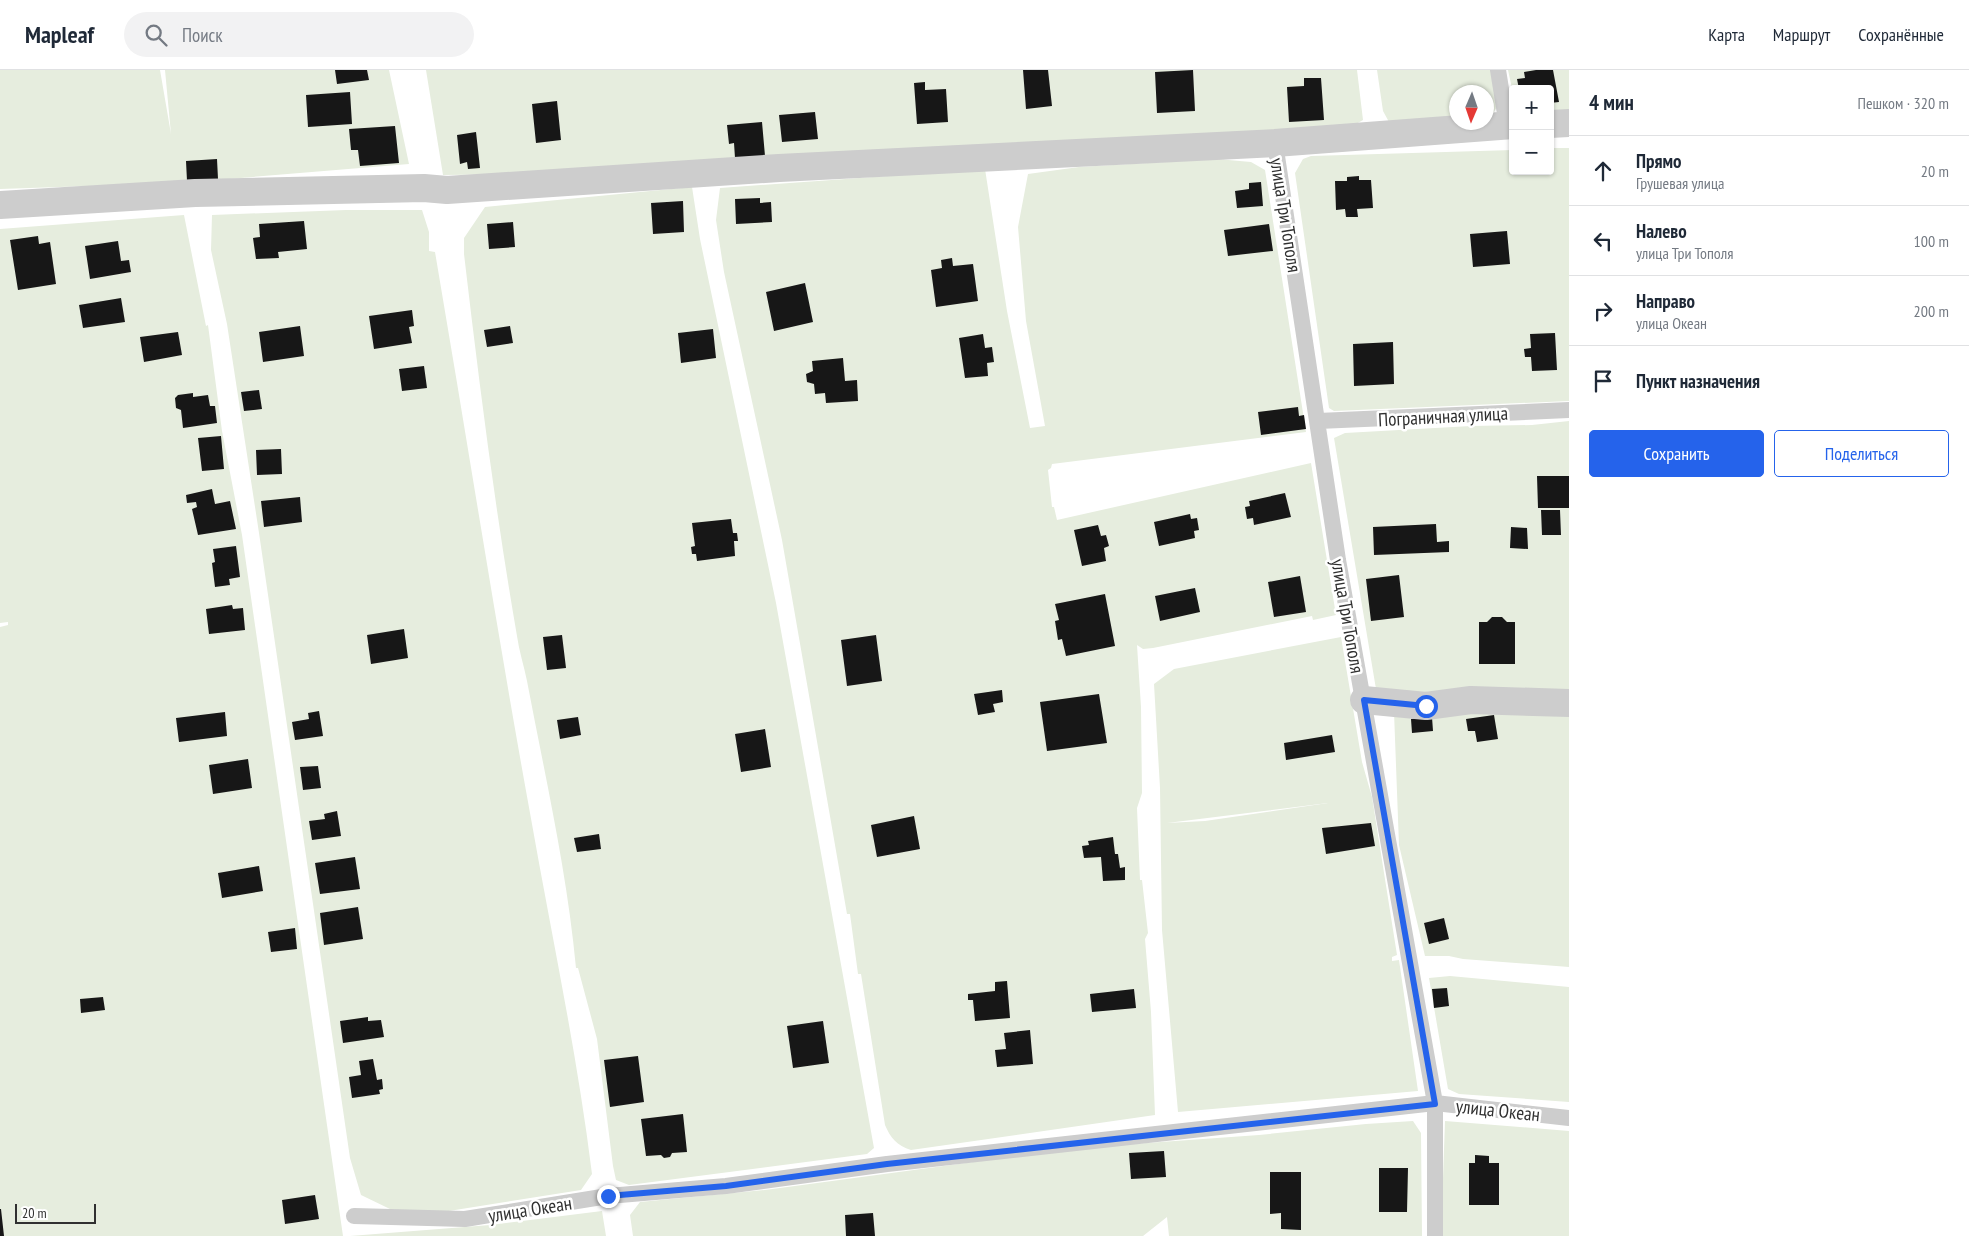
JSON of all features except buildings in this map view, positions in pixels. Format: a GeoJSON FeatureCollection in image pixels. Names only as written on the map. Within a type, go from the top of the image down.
{"type":"FeatureCollection","features":[{"type":"Feature","properties":{"kind":"street"},"geometry":{"type":"LineString","coordinates":[[1554,124],[1569,123]]}},
{"type":"Feature","properties":{"kind":"street"},"geometry":{"type":"LineString","coordinates":[[0,205],[195,193],[424,188],[447,190],[779,168],[1275,143],[1509,125]]}},
{"type":"Feature","properties":{"kind":"street"},"geometry":{"type":"LineString","coordinates":[[1364,700],[1426,706],[1470,700],[1569,702]]}},
{"type":"Feature","properties":{"kind":"lane"},"geometry":{"type":"LineString","coordinates":[[1498,70],[1509,120]]}},
{"type":"Feature","properties":{"kind":"lane","name":"улица Три Тополя"},"geometry":{"type":"LineString","coordinates":[[1275,143],[1338,560],[1435,1104],[1435,1236]]}},
{"type":"Feature","properties":{"kind":"lane","name":"Пограничная улица"},"geometry":{"type":"LineString","coordinates":[[1318,421],[1569,410]]}},
{"type":"Feature","properties":{"kind":"lane","name":"улица Океан"},"geometry":{"type":"LineString","coordinates":[[354,1216],[464,1219],[608,1196],[726,1186],[887,1164],[1435,1104],[1569,1118]]}},
{"type":"Feature","properties":{"kind":"green space"},"geometry":{"type":"Polygon","coordinates":[[[0,70],[160,70],[171,134],[165,70],[389,70],[409,164],[179,183],[0,189],[0,70]]]}},
{"type":"Feature","properties":{"kind":"green space"},"geometry":{"type":"Polygon","coordinates":[[[426,70],[1357,70],[1363,120],[1356,124],[1247,132],[523,174],[443,175],[426,70]]]}},
{"type":"Feature","properties":{"kind":"green space"},"geometry":{"type":"Polygon","coordinates":[[[1377,70],[1492,70],[1498,105],[1494,112],[1494,85],[1449,85],[1449,119],[1389,122],[1383,111],[1377,70]]]}},
{"type":"Feature","properties":{"kind":"green space"},"geometry":{"type":"Polygon","coordinates":[[[1508,70],[1569,70],[1569,114],[1554,115],[1554,85],[1511,85],[1508,70]]]}},
{"type":"Feature","properties":{"kind":"green space"},"geometry":{"type":"Polygon","coordinates":[[[1554,148],[1569,148],[1569,401],[1334,411],[1329,408],[1295,173],[1303,159],[1311,156],[1509,150],[1509,175],[1554,175],[1554,148]]]}},
{"type":"Feature","properties":{"kind":"green space"},"geometry":{"type":"Polygon","coordinates":[[[1217,159],[1251,162],[1265,170],[1306,432],[1052,464],[1048,470],[1052,507],[1054,507],[1057,520],[1311,463],[1336,615],[1313,620],[1312,616],[1153,648],[1143,649],[1137,645],[1141,707],[1142,793],[1137,808],[1140,880],[1142,880],[1148,933],[1145,939],[1151,1012],[1155,1115],[911,1150],[895,1140],[885,1125],[861,974],[858,974],[850,914],[847,914],[782,540],[724,272],[716,220],[720,188],[985,169],[1007,311],[1030,428],[1045,426],[1026,321],[1018,227],[1028,174],[1079,167],[1217,159]]]}},
{"type":"Feature","properties":{"kind":"green space"},"geometry":{"type":"Polygon","coordinates":[[[692,187],[700,239],[776,603],[874,1148],[867,1154],[629,1185],[616,1180],[613,1166],[597,1039],[578,968],[576,968],[561,860],[518,642],[488,445],[464,254],[464,238],[485,207],[692,187]]]}},
{"type":"Feature","properties":{"kind":"green space"},"geometry":{"type":"Polygon","coordinates":[[[346,210],[422,210],[429,232],[429,251],[435,252],[505,673],[579,1083],[592,1174],[581,1190],[430,1214],[390,1209],[361,1195],[350,1158],[259,533],[227,324],[211,250],[212,215],[346,210]]]}},
{"type":"Feature","properties":{"kind":"green space"},"geometry":{"type":"Polygon","coordinates":[[[184,215],[206,326],[208,325],[222,431],[242,535],[343,1236],[0,1236],[0,627],[8,625],[8,622],[0,623],[0,229],[184,215]]]}},
{"type":"Feature","properties":{"kind":"green space"},"geometry":{"type":"Polygon","coordinates":[[[1569,421],[1569,695],[1455,695],[1376,689],[1334,438],[1345,433],[1471,426],[1532,425],[1569,421]]]}},
{"type":"Feature","properties":{"kind":"green space"},"geometry":{"type":"Polygon","coordinates":[[[1341,637],[1362,762],[1372,797],[1397,955],[1392,957],[1392,961],[1399,960],[1418,1091],[1178,1112],[1162,930],[1160,788],[1154,684],[1174,669],[1341,637]],[[1328,803],[1167,823],[1205,821],[1328,803]]]}},
{"type":"Feature","properties":{"kind":"green space"},"geometry":{"type":"Polygon","coordinates":[[[1394,712],[1569,713],[1569,967],[1463,959],[1449,956],[1425,956],[1399,845],[1394,712]]]}},
{"type":"Feature","properties":{"kind":"green space"},"geometry":{"type":"Polygon","coordinates":[[[1450,976],[1569,987],[1569,1102],[1459,1094],[1448,1089],[1429,978],[1450,976]]]}},
{"type":"Feature","properties":{"kind":"green space"},"geometry":{"type":"Polygon","coordinates":[[[1413,1121],[1421,1133],[1422,1236],[1169,1236],[1167,1217],[1143,1236],[633,1236],[630,1215],[640,1202],[765,1190],[1077,1148],[1259,1135],[1413,1121]]]}},
{"type":"Feature","properties":{"kind":"green space"},"geometry":{"type":"Polygon","coordinates":[[[1445,1121],[1569,1131],[1569,1236],[1441,1236],[1445,1121]]]}},
{"type":"Feature","properties":{"kind":"green space"},"geometry":{"type":"Polygon","coordinates":[[[602,1211],[606,1236],[350,1236],[490,1225],[602,1211]]]}},
{"type":"Feature","properties":{"kind":"route"},"geometry":{"type":"LineString","coordinates":[[608,1196],[726,1186],[887,1164],[1435,1104],[1364,700],[1426,706]]}}]}
